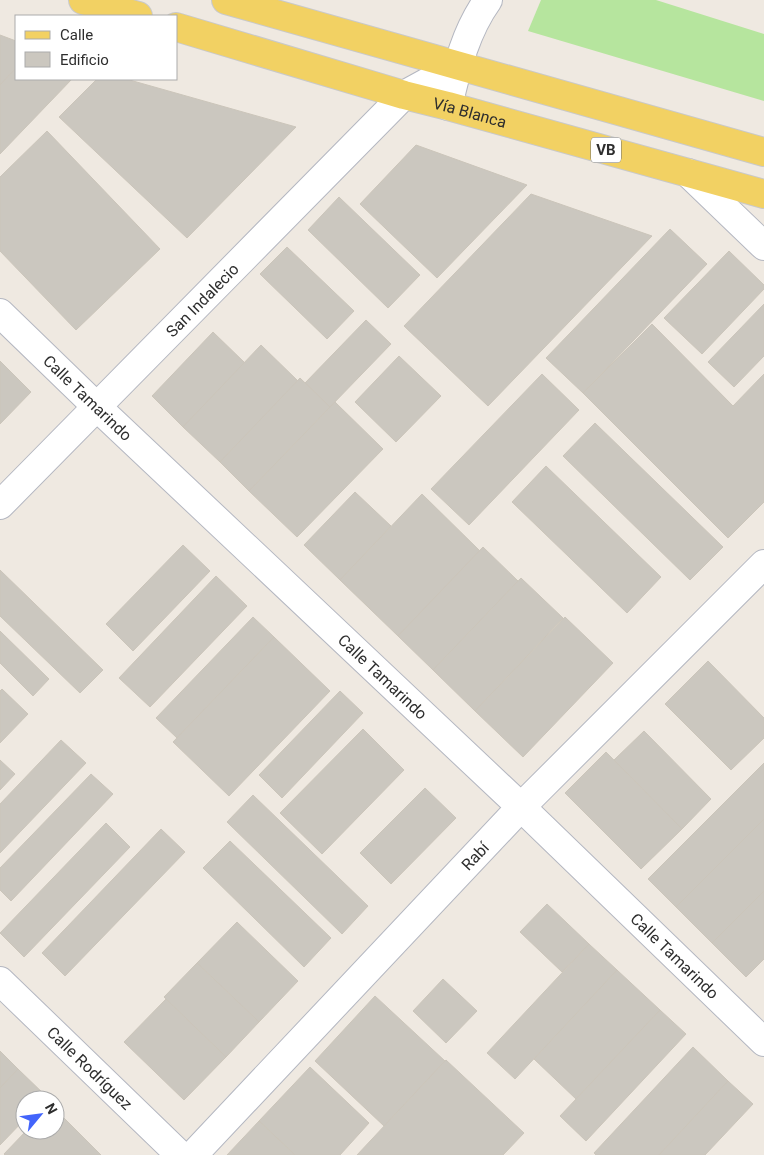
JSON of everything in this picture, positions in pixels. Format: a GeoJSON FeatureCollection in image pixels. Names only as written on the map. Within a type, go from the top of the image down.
{"type":"FeatureCollection","features":[{"type":"Feature","properties":{"kind":"main road"},"geometry":{"type":"LineString","coordinates":[[83,0],[135,15]]}},
{"type":"Feature","properties":{"kind":"main road"},"geometry":{"type":"LineString","coordinates":[[226,0],[764,152]]}},
{"type":"Feature","properties":{"kind":"main road","name":"Vía Blanca"},"geometry":{"type":"LineString","coordinates":[[178,29],[404,95],[764,194]]}},
{"type":"Feature","properties":{"kind":"street"},"geometry":{"type":"LineString","coordinates":[[448,106],[457,66],[472,24],[487,0]]}},
{"type":"Feature","properties":{"kind":"street","name":"San Indalecio"},"geometry":{"type":"LineString","coordinates":[[0,505],[404,95],[457,66]]}},
{"type":"Feature","properties":{"kind":"street"},"geometry":{"type":"LineString","coordinates":[[688,173],[764,246]]}},
{"type":"Feature","properties":{"kind":"street","name":"Calle Tamarindo"},"geometry":{"type":"LineString","coordinates":[[0,313],[521,807],[764,1042]]}},
{"type":"Feature","properties":{"kind":"street","name":"Rabí"},"geometry":{"type":"LineString","coordinates":[[193,1155],[521,807],[764,564]]}},
{"type":"Feature","properties":{"kind":"street","name":"Calle Rodríguez"},"geometry":{"type":"LineString","coordinates":[[0,982],[180,1155]]}},
{"type":"Feature","properties":{"kind":"green space"},"geometry":{"type":"Polygon","coordinates":[[[541,0],[656,0],[764,34],[764,101],[528,31],[541,0]]]}},
{"type":"Feature","properties":{"kind":"building"},"geometry":{"type":"Polygon","coordinates":[[[0,35],[15,41],[15,69],[0,85],[0,35]]]}},
{"type":"Feature","properties":{"kind":"building"},"geometry":{"type":"Polygon","coordinates":[[[15,69],[15,80],[71,80],[0,154],[0,85],[15,69]]]}},
{"type":"Feature","properties":{"kind":"building"},"geometry":{"type":"Polygon","coordinates":[[[96,80],[130,80],[296,127],[187,238],[59,117],[96,80]]]}},
{"type":"Feature","properties":{"kind":"building"},"geometry":{"type":"Polygon","coordinates":[[[47,131],[160,249],[76,330],[0,251],[0,177],[47,131]]]}},
{"type":"Feature","properties":{"kind":"building"},"geometry":{"type":"Polygon","coordinates":[[[416,145],[527,185],[437,278],[360,204],[416,145]]]}},
{"type":"Feature","properties":{"kind":"building"},"geometry":{"type":"Polygon","coordinates":[[[531,194],[652,236],[488,406],[404,326],[531,194]]]}},
{"type":"Feature","properties":{"kind":"building"},"geometry":{"type":"Polygon","coordinates":[[[339,197],[420,275],[388,308],[308,230],[339,197]]]}},
{"type":"Feature","properties":{"kind":"building"},"geometry":{"type":"Polygon","coordinates":[[[670,229],[707,264],[583,393],[546,358],[670,229]]]}},
{"type":"Feature","properties":{"kind":"building"},"geometry":{"type":"Polygon","coordinates":[[[287,247],[354,311],[327,339],[260,274],[287,247]]]}},
{"type":"Feature","properties":{"kind":"building"},"geometry":{"type":"Polygon","coordinates":[[[729,251],[764,285],[764,289],[702,354],[664,318],[729,251]]]}},
{"type":"Feature","properties":{"kind":"building"},"geometry":{"type":"Polygon","coordinates":[[[764,304],[764,356],[734,387],[708,362],[764,304]]]}},
{"type":"Feature","properties":{"kind":"building"},"geometry":{"type":"Polygon","coordinates":[[[366,320],[391,344],[330,407],[305,383],[366,320]]]}},
{"type":"Feature","properties":{"kind":"building"},"geometry":{"type":"Polygon","coordinates":[[[652,324],[733,406],[764,374],[764,502],[728,538],[583,393],[652,324]]]}},
{"type":"Feature","properties":{"kind":"building"},"geometry":{"type":"Polygon","coordinates":[[[213,332],[245,363],[183,427],[152,396],[213,332]]]}},
{"type":"Feature","properties":{"kind":"building"},"geometry":{"type":"Polygon","coordinates":[[[261,345],[298,381],[220,462],[183,427],[261,345]]]}},
{"type":"Feature","properties":{"kind":"building"},"geometry":{"type":"Polygon","coordinates":[[[399,356],[441,396],[396,442],[355,402],[399,356]]]}},
{"type":"Feature","properties":{"kind":"building"},"geometry":{"type":"Polygon","coordinates":[[[0,361],[31,392],[0,424],[0,361]]]}},
{"type":"Feature","properties":{"kind":"building"},"geometry":{"type":"Polygon","coordinates":[[[542,374],[579,410],[469,525],[431,489],[542,374]]]}},
{"type":"Feature","properties":{"kind":"building"},"geometry":{"type":"Polygon","coordinates":[[[300,378],[330,407],[249,491],[220,462],[300,378]]]}},
{"type":"Feature","properties":{"kind":"building"},"geometry":{"type":"Polygon","coordinates":[[[335,402],[383,449],[297,537],[249,491],[335,402]]]}},
{"type":"Feature","properties":{"kind":"building"},"geometry":{"type":"Polygon","coordinates":[[[595,423],[723,547],[690,580],[563,456],[595,423]]]}},
{"type":"Feature","properties":{"kind":"building"},"geometry":{"type":"Polygon","coordinates":[[[546,466],[661,577],[627,613],[512,502],[546,466]]]}},
{"type":"Feature","properties":{"kind":"building"},"geometry":{"type":"Polygon","coordinates":[[[355,492],[391,526],[340,580],[304,545],[355,492]]]}},
{"type":"Feature","properties":{"kind":"building"},"geometry":{"type":"Polygon","coordinates":[[[422,494],[480,551],[398,636],[340,580],[422,494]]]}},
{"type":"Feature","properties":{"kind":"building"},"geometry":{"type":"Polygon","coordinates":[[[183,545],[210,571],[133,651],[106,624],[183,545]]]}},
{"type":"Feature","properties":{"kind":"building"},"geometry":{"type":"Polygon","coordinates":[[[483,547],[518,581],[433,670],[398,636],[483,547]]]}},
{"type":"Feature","properties":{"kind":"building"},"geometry":{"type":"Polygon","coordinates":[[[0,570],[103,670],[80,693],[0,616],[0,570]]]}},
{"type":"Feature","properties":{"kind":"building"},"geometry":{"type":"Polygon","coordinates":[[[216,576],[247,606],[150,707],[119,678],[216,576]]]}},
{"type":"Feature","properties":{"kind":"building"},"geometry":{"type":"Polygon","coordinates":[[[521,578],[563,618],[475,711],[433,670],[521,578]]]}},
{"type":"Feature","properties":{"kind":"building"},"geometry":{"type":"Polygon","coordinates":[[[253,617],[274,637],[177,738],[156,718],[253,617]]]}},
{"type":"Feature","properties":{"kind":"building"},"geometry":{"type":"Polygon","coordinates":[[[565,617],[613,663],[523,757],[475,711],[565,617]]]}},
{"type":"Feature","properties":{"kind":"building"},"geometry":{"type":"Polygon","coordinates":[[[0,631],[49,679],[33,696],[0,663],[0,631]]]}},
{"type":"Feature","properties":{"kind":"building"},"geometry":{"type":"Polygon","coordinates":[[[274,637],[330,691],[229,796],[173,742],[274,637]]]}},
{"type":"Feature","properties":{"kind":"building"},"geometry":{"type":"Polygon","coordinates":[[[708,661],[764,718],[764,738],[731,770],[665,704],[708,661]]]}},
{"type":"Feature","properties":{"kind":"building"},"geometry":{"type":"Polygon","coordinates":[[[2,689],[28,714],[0,743],[0,691],[2,689]]]}},
{"type":"Feature","properties":{"kind":"building"},"geometry":{"type":"Polygon","coordinates":[[[340,691],[363,713],[282,798],[259,775],[340,691]]]}},
{"type":"Feature","properties":{"kind":"building"},"geometry":{"type":"Polygon","coordinates":[[[363,729],[404,770],[322,854],[280,813],[363,729]]]}},
{"type":"Feature","properties":{"kind":"building"},"geometry":{"type":"Polygon","coordinates":[[[644,731],[711,799],[682,829],[614,760],[644,731]]]}},
{"type":"Feature","properties":{"kind":"building"},"geometry":{"type":"Polygon","coordinates":[[[61,740],[86,763],[0,853],[0,804],[61,740]]]}},
{"type":"Feature","properties":{"kind":"building"},"geometry":{"type":"Polygon","coordinates":[[[606,752],[682,829],[641,869],[565,793],[606,752]]]}},
{"type":"Feature","properties":{"kind":"building"},"geometry":{"type":"Polygon","coordinates":[[[0,760],[15,774],[0,790],[0,760]]]}},
{"type":"Feature","properties":{"kind":"building"},"geometry":{"type":"Polygon","coordinates":[[[764,763],[764,819],[676,907],[648,879],[764,763]]]}},
{"type":"Feature","properties":{"kind":"building"},"geometry":{"type":"Polygon","coordinates":[[[91,774],[113,794],[11,901],[0,890],[0,868],[91,774]]]}},
{"type":"Feature","properties":{"kind":"building"},"geometry":{"type":"Polygon","coordinates":[[[425,788],[456,818],[391,884],[360,853],[425,788]]]}},
{"type":"Feature","properties":{"kind":"building"},"geometry":{"type":"Polygon","coordinates":[[[253,795],[368,906],[342,934],[227,822],[253,795]]]}},
{"type":"Feature","properties":{"kind":"building"},"geometry":{"type":"Polygon","coordinates":[[[764,819],[764,891],[712,943],[676,907],[764,819]]]}},
{"type":"Feature","properties":{"kind":"building"},"geometry":{"type":"Polygon","coordinates":[[[106,823],[130,847],[24,957],[0,933],[106,823]]]}},
{"type":"Feature","properties":{"kind":"building"},"geometry":{"type":"Polygon","coordinates":[[[161,829],[185,852],[65,976],[42,953],[161,829]]]}},
{"type":"Feature","properties":{"kind":"building"},"geometry":{"type":"Polygon","coordinates":[[[230,841],[331,938],[304,967],[203,868],[230,841]]]}},
{"type":"Feature","properties":{"kind":"building"},"geometry":{"type":"Polygon","coordinates":[[[764,891],[764,959],[746,977],[712,943],[764,891]]]}},
{"type":"Feature","properties":{"kind":"building"},"geometry":{"type":"Polygon","coordinates":[[[547,904],[589,944],[562,972],[520,932],[547,904]]]}},
{"type":"Feature","properties":{"kind":"building"},"geometry":{"type":"Polygon","coordinates":[[[237,922],[298,981],[259,1022],[197,963],[237,922]]]}},
{"type":"Feature","properties":{"kind":"building"},"geometry":{"type":"Polygon","coordinates":[[[589,944],[617,970],[515,1079],[487,1053],[589,944]]]}},
{"type":"Feature","properties":{"kind":"building"},"geometry":{"type":"Polygon","coordinates":[[[197,963],[259,1022],[226,1057],[164,997],[197,963]]]}},
{"type":"Feature","properties":{"kind":"building"},"geometry":{"type":"Polygon","coordinates":[[[617,970],[660,1010],[576,1099],[534,1059],[617,970]]]}},
{"type":"Feature","properties":{"kind":"building"},"geometry":{"type":"Polygon","coordinates":[[[443,979],[477,1011],[446,1043],[413,1011],[443,979]]]}},
{"type":"Feature","properties":{"kind":"building"},"geometry":{"type":"Polygon","coordinates":[[[375,996],[445,1061],[384,1126],[315,1061],[375,996]]]}},
{"type":"Feature","properties":{"kind":"building"},"geometry":{"type":"Polygon","coordinates":[[[166,999],[226,1057],[184,1100],[124,1042],[166,999]]]}},
{"type":"Feature","properties":{"kind":"building"},"geometry":{"type":"Polygon","coordinates":[[[660,1010],[686,1034],[586,1141],[560,1116],[660,1010]]]}},
{"type":"Feature","properties":{"kind":"building"},"geometry":{"type":"Polygon","coordinates":[[[693,1047],[728,1081],[659,1155],[596,1155],[594,1153],[693,1047]]]}},
{"type":"Feature","properties":{"kind":"building"},"geometry":{"type":"Polygon","coordinates":[[[0,1051],[18,1069],[0,1088],[0,1051]]]}},
{"type":"Feature","properties":{"kind":"building"},"geometry":{"type":"Polygon","coordinates":[[[446,1060],[524,1133],[503,1155],[357,1155],[446,1060]]]}},
{"type":"Feature","properties":{"kind":"building"},"geometry":{"type":"Polygon","coordinates":[[[310,1067],[369,1123],[340,1155],[295,1155],[259,1121],[310,1067]]]}},
{"type":"Feature","properties":{"kind":"building"},"geometry":{"type":"Polygon","coordinates":[[[18,1069],[40,1090],[15,1090],[15,1129],[0,1145],[0,1088],[18,1069]]]}},
{"type":"Feature","properties":{"kind":"building"},"geometry":{"type":"Polygon","coordinates":[[[728,1081],[753,1104],[705,1155],[659,1155],[728,1081]]]}},
{"type":"Feature","properties":{"kind":"building"},"geometry":{"type":"Polygon","coordinates":[[[65,1119],[101,1155],[5,1155],[17,1140],[65,1140],[65,1119]]]}},
{"type":"Feature","properties":{"kind":"building"},"geometry":{"type":"Polygon","coordinates":[[[259,1121],[295,1155],[227,1155],[259,1121]]]}}]}
